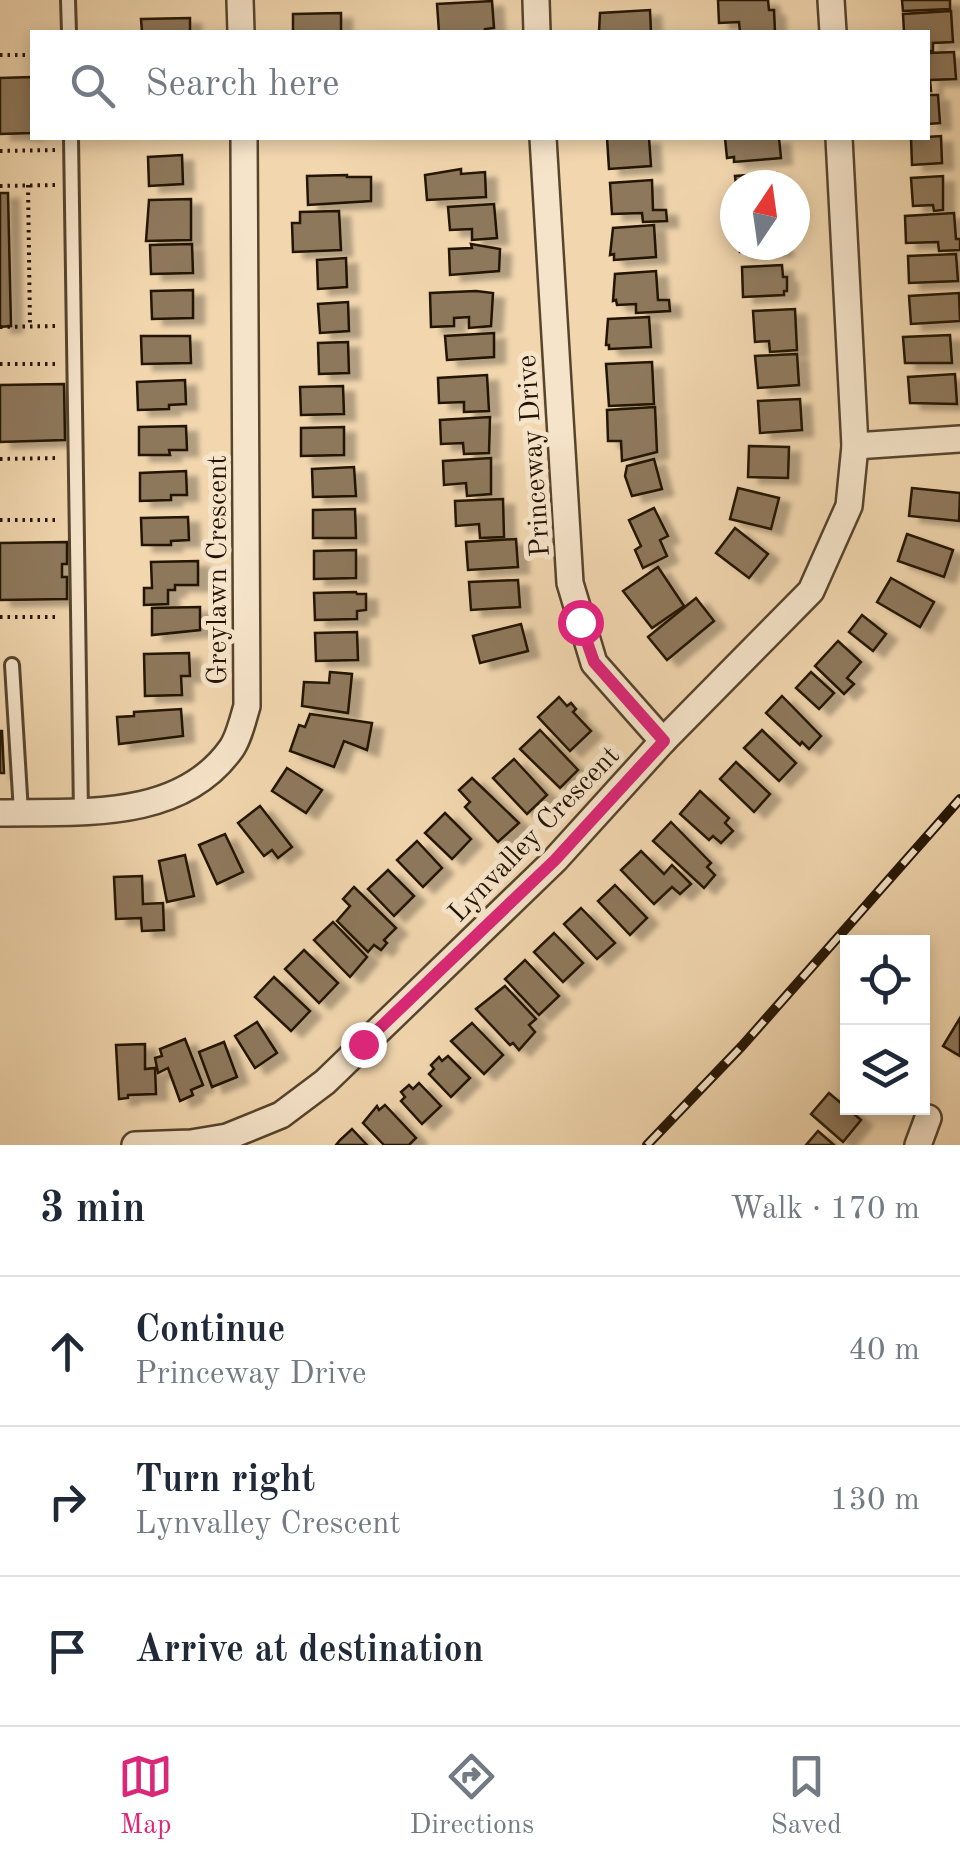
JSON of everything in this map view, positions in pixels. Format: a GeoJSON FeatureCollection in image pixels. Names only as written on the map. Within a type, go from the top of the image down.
{"type":"FeatureCollection","features":[{"type":"Feature","properties":{"kind":"street"},"geometry":{"type":"LineString","coordinates":[[240,0],[241,30]]}},
{"type":"Feature","properties":{"kind":"street"},"geometry":{"type":"LineString","coordinates":[[536,0],[537,30]]}},
{"type":"Feature","properties":{"kind":"street"},"geometry":{"type":"LineString","coordinates":[[831,0],[833,30]]}},
{"type":"Feature","properties":{"kind":"street","name":"Greylawn Crescent"},"geometry":{"type":"LineString","coordinates":[[11,813],[81,813],[152,803],[205,778],[233,747],[247,706],[244,140]]}},
{"type":"Feature","properties":{"kind":"street","name":"Princeway Drive"},"geometry":{"type":"LineString","coordinates":[[543,140],[570,583],[594,662],[664,741]]}},
{"type":"Feature","properties":{"kind":"street","name":"Lynvalley Crescent"},"geometry":{"type":"LineString","coordinates":[[134,1145],[228,1137],[281,1114],[325,1082],[555,860],[810,591],[848,506],[856,446],[839,140]]}},
{"type":"Feature","properties":{"kind":"street"},"geometry":{"type":"LineString","coordinates":[[856,446],[960,439]]}},
{"type":"Feature","properties":{"kind":"street"},"geometry":{"type":"LineString","coordinates":[[918,1145],[928,1118]]}},
{"type":"Feature","properties":{"kind":"lane"},"geometry":{"type":"LineString","coordinates":[[68,0],[69,30]]}},
{"type":"Feature","properties":{"kind":"lane"},"geometry":{"type":"LineString","coordinates":[[72,144],[81,813]]}},
{"type":"Feature","properties":{"kind":"lane"},"geometry":{"type":"LineString","coordinates":[[11,813],[12,665]]}},
{"type":"Feature","properties":{"kind":"path"},"geometry":{"type":"LineString","coordinates":[[0,56],[30,55]]}},
{"type":"Feature","properties":{"kind":"path"},"geometry":{"type":"LineString","coordinates":[[0,151],[72,144]]}},
{"type":"Feature","properties":{"kind":"path"},"geometry":{"type":"LineString","coordinates":[[28,185],[30,327]]}},
{"type":"Feature","properties":{"kind":"path"},"geometry":{"type":"LineString","coordinates":[[0,186],[72,185]]}},
{"type":"Feature","properties":{"kind":"path"},"geometry":{"type":"LineString","coordinates":[[0,327],[74,326]]}},
{"type":"Feature","properties":{"kind":"path"},"geometry":{"type":"LineString","coordinates":[[0,364],[75,364]]}},
{"type":"Feature","properties":{"kind":"path"},"geometry":{"type":"LineString","coordinates":[[0,459],[76,458]]}},
{"type":"Feature","properties":{"kind":"path"},"geometry":{"type":"LineString","coordinates":[[0,520],[77,520]]}},
{"type":"Feature","properties":{"kind":"path"},"geometry":{"type":"LineString","coordinates":[[0,617],[78,616]]}},
{"type":"Feature","properties":{"kind":"building"},"geometry":{"type":"Polygon","coordinates":[[[718,0],[768,0],[769,10],[774,10],[775,30],[740,30],[739,22],[719,23],[718,0]]]}},
{"type":"Feature","properties":{"kind":"building"},"geometry":{"type":"Polygon","coordinates":[[[902,0],[950,0],[950,9],[903,11],[902,0]]]}},
{"type":"Feature","properties":{"kind":"building"},"geometry":{"type":"Polygon","coordinates":[[[492,1],[494,28],[439,30],[437,4],[492,1]]]}},
{"type":"Feature","properties":{"kind":"building"},"geometry":{"type":"Polygon","coordinates":[[[650,10],[651,30],[599,30],[600,13],[650,10]]]}},
{"type":"Feature","properties":{"kind":"building"},"geometry":{"type":"Polygon","coordinates":[[[951,11],[953,42],[933,43],[930,51],[930,30],[904,30],[903,14],[951,11]]]}},
{"type":"Feature","properties":{"kind":"building"},"geometry":{"type":"Polygon","coordinates":[[[341,13],[341,30],[293,30],[293,14],[341,13]]]}},
{"type":"Feature","properties":{"kind":"building"},"geometry":{"type":"Polygon","coordinates":[[[190,18],[190,30],[142,30],[141,19],[190,18]]]}},
{"type":"Feature","properties":{"kind":"building"},"geometry":{"type":"Polygon","coordinates":[[[954,52],[956,79],[930,80],[930,53],[954,52]]]}},
{"type":"Feature","properties":{"kind":"building"},"geometry":{"type":"Polygon","coordinates":[[[30,77],[30,133],[0,134],[0,78],[30,77]]]}},
{"type":"Feature","properties":{"kind":"building"},"geometry":{"type":"Polygon","coordinates":[[[930,95],[938,95],[940,123],[930,124],[930,95]]]}},
{"type":"Feature","properties":{"kind":"building"},"geometry":{"type":"Polygon","coordinates":[[[941,136],[942,163],[912,165],[911,140],[930,140],[930,137],[941,136]]]}},
{"type":"Feature","properties":{"kind":"building"},"geometry":{"type":"Polygon","coordinates":[[[607,140],[649,140],[651,166],[609,169],[607,140]]]}},
{"type":"Feature","properties":{"kind":"building"},"geometry":{"type":"Polygon","coordinates":[[[725,140],[779,140],[781,158],[734,162],[734,157],[727,158],[725,140]]]}},
{"type":"Feature","properties":{"kind":"building"},"geometry":{"type":"Polygon","coordinates":[[[182,155],[183,184],[149,186],[148,157],[182,155]]]}},
{"type":"Feature","properties":{"kind":"building"},"geometry":{"type":"Polygon","coordinates":[[[461,169],[461,174],[485,172],[486,197],[427,200],[425,175],[461,169]]]}},
{"type":"Feature","properties":{"kind":"building"},"geometry":{"type":"Polygon","coordinates":[[[307,176],[371,177],[371,201],[308,205],[307,176]]]}},
{"type":"Feature","properties":{"kind":"building"},"geometry":{"type":"Polygon","coordinates":[[[943,176],[943,210],[934,211],[933,205],[913,206],[911,178],[943,176]]]}},
{"type":"Feature","properties":{"kind":"building"},"geometry":{"type":"Polygon","coordinates":[[[652,180],[653,210],[666,210],[667,221],[643,222],[642,213],[612,214],[610,183],[652,180]]]}},
{"type":"Feature","properties":{"kind":"building"},"geometry":{"type":"Polygon","coordinates":[[[0,193],[8,193],[11,326],[0,327],[0,193]]]}},
{"type":"Feature","properties":{"kind":"building"},"geometry":{"type":"Polygon","coordinates":[[[191,199],[191,240],[146,241],[149,200],[191,199]]]}},
{"type":"Feature","properties":{"kind":"building"},"geometry":{"type":"Polygon","coordinates":[[[494,204],[497,238],[472,240],[472,229],[450,230],[448,207],[494,204]]]}},
{"type":"Feature","properties":{"kind":"building"},"geometry":{"type":"Polygon","coordinates":[[[339,211],[341,250],[293,252],[292,223],[300,223],[300,212],[339,211]]]}},
{"type":"Feature","properties":{"kind":"building"},"geometry":{"type":"Polygon","coordinates":[[[954,213],[960,250],[939,251],[938,242],[906,243],[905,216],[954,213]]]}},
{"type":"Feature","properties":{"kind":"building"},"geometry":{"type":"Polygon","coordinates":[[[654,225],[656,257],[614,260],[614,254],[610,255],[613,228],[654,225]]]}},
{"type":"Feature","properties":{"kind":"building"},"geometry":{"type":"Polygon","coordinates":[[[192,244],[193,273],[151,274],[150,245],[192,244]]]}},
{"type":"Feature","properties":{"kind":"building"},"geometry":{"type":"Polygon","coordinates":[[[471,244],[500,249],[499,271],[450,275],[449,249],[472,248],[471,244]]]}},
{"type":"Feature","properties":{"kind":"building"},"geometry":{"type":"Polygon","coordinates":[[[956,254],[958,281],[909,283],[908,256],[956,254]]]}},
{"type":"Feature","properties":{"kind":"building"},"geometry":{"type":"Polygon","coordinates":[[[346,258],[347,287],[318,289],[317,260],[346,258]]]}},
{"type":"Feature","properties":{"kind":"building"},"geometry":{"type":"Polygon","coordinates":[[[782,265],[783,277],[787,277],[784,295],[743,297],[742,267],[782,265]]]}},
{"type":"Feature","properties":{"kind":"building"},"geometry":{"type":"Polygon","coordinates":[[[656,271],[658,300],[669,300],[670,311],[636,313],[636,304],[617,305],[613,301],[615,274],[656,271]]]}},
{"type":"Feature","properties":{"kind":"building"},"geometry":{"type":"Polygon","coordinates":[[[193,290],[193,318],[152,319],[151,291],[193,290]]]}},
{"type":"Feature","properties":{"kind":"building"},"geometry":{"type":"Polygon","coordinates":[[[430,293],[493,293],[491,326],[469,328],[469,317],[454,318],[454,326],[431,327],[430,293]]]}},
{"type":"Feature","properties":{"kind":"building"},"geometry":{"type":"Polygon","coordinates":[[[959,293],[960,321],[911,324],[909,296],[959,293]]]}},
{"type":"Feature","properties":{"kind":"building"},"geometry":{"type":"Polygon","coordinates":[[[348,302],[349,331],[320,333],[318,304],[348,302]]]}},
{"type":"Feature","properties":{"kind":"building"},"geometry":{"type":"Polygon","coordinates":[[[795,309],[797,350],[770,352],[769,341],[755,342],[753,311],[795,309]]]}},
{"type":"Feature","properties":{"kind":"building"},"geometry":{"type":"Polygon","coordinates":[[[649,317],[651,347],[609,349],[606,345],[608,319],[649,317]]]}},
{"type":"Feature","properties":{"kind":"building"},"geometry":{"type":"Polygon","coordinates":[[[494,333],[494,357],[447,360],[445,336],[494,333]]]}},
{"type":"Feature","properties":{"kind":"building"},"geometry":{"type":"Polygon","coordinates":[[[950,335],[952,363],[905,363],[903,337],[950,335]]]}},
{"type":"Feature","properties":{"kind":"building"},"geometry":{"type":"Polygon","coordinates":[[[141,336],[190,336],[191,363],[142,364],[141,336]]]}},
{"type":"Feature","properties":{"kind":"building"},"geometry":{"type":"Polygon","coordinates":[[[348,342],[349,373],[319,374],[318,343],[348,342]]]}},
{"type":"Feature","properties":{"kind":"building"},"geometry":{"type":"Polygon","coordinates":[[[797,354],[799,385],[758,388],[755,356],[797,354]]]}},
{"type":"Feature","properties":{"kind":"building"},"geometry":{"type":"Polygon","coordinates":[[[652,362],[654,404],[609,406],[606,364],[652,362]]]}},
{"type":"Feature","properties":{"kind":"building"},"geometry":{"type":"Polygon","coordinates":[[[955,374],[957,404],[910,403],[908,377],[955,374]]]}},
{"type":"Feature","properties":{"kind":"building"},"geometry":{"type":"Polygon","coordinates":[[[487,375],[489,411],[464,412],[464,402],[439,403],[438,378],[487,375]]]}},
{"type":"Feature","properties":{"kind":"building"},"geometry":{"type":"Polygon","coordinates":[[[185,380],[186,404],[138,410],[137,382],[185,380]]]}},
{"type":"Feature","properties":{"kind":"building"},"geometry":{"type":"Polygon","coordinates":[[[64,384],[65,440],[0,442],[0,385],[64,384]]]}},
{"type":"Feature","properties":{"kind":"building"},"geometry":{"type":"Polygon","coordinates":[[[343,386],[344,414],[301,415],[300,387],[343,386]]]}},
{"type":"Feature","properties":{"kind":"building"},"geometry":{"type":"Polygon","coordinates":[[[800,399],[802,430],[760,433],[758,401],[800,399]]]}},
{"type":"Feature","properties":{"kind":"building"},"geometry":{"type":"Polygon","coordinates":[[[655,407],[657,452],[622,461],[621,441],[608,441],[607,410],[655,407]]]}},
{"type":"Feature","properties":{"kind":"building"},"geometry":{"type":"Polygon","coordinates":[[[490,417],[489,453],[464,454],[463,443],[441,444],[440,420],[490,417]]]}},
{"type":"Feature","properties":{"kind":"building"},"geometry":{"type":"Polygon","coordinates":[[[186,426],[187,450],[169,450],[170,455],[139,455],[139,427],[186,426]]]}},
{"type":"Feature","properties":{"kind":"building"},"geometry":{"type":"Polygon","coordinates":[[[344,427],[344,455],[301,456],[301,428],[344,427]]]}},
{"type":"Feature","properties":{"kind":"building"},"geometry":{"type":"Polygon","coordinates":[[[749,446],[789,447],[788,478],[748,477],[749,446]]]}},
{"type":"Feature","properties":{"kind":"building"},"geometry":{"type":"Polygon","coordinates":[[[491,458],[491,494],[467,496],[466,483],[444,485],[443,461],[491,458]]]}},
{"type":"Feature","properties":{"kind":"building"},"geometry":{"type":"Polygon","coordinates":[[[654,459],[662,489],[632,496],[625,476],[627,466],[654,459]]]}},
{"type":"Feature","properties":{"kind":"building"},"geometry":{"type":"Polygon","coordinates":[[[354,467],[356,496],[313,497],[312,469],[354,467]]]}},
{"type":"Feature","properties":{"kind":"building"},"geometry":{"type":"Polygon","coordinates":[[[186,471],[187,495],[140,501],[140,473],[186,471]]]}},
{"type":"Feature","properties":{"kind":"building"},"geometry":{"type":"Polygon","coordinates":[[[738,488],[779,498],[771,529],[730,519],[738,488]]]}},
{"type":"Feature","properties":{"kind":"building"},"geometry":{"type":"Polygon","coordinates":[[[912,488],[960,493],[959,521],[909,516],[912,488]]]}},
{"type":"Feature","properties":{"kind":"building"},"geometry":{"type":"Polygon","coordinates":[[[503,499],[504,537],[480,538],[479,524],[456,526],[455,501],[503,499]]]}},
{"type":"Feature","properties":{"kind":"building"},"geometry":{"type":"Polygon","coordinates":[[[654,508],[668,536],[660,540],[667,556],[643,568],[635,550],[641,546],[629,520],[654,508]]]}},
{"type":"Feature","properties":{"kind":"building"},"geometry":{"type":"Polygon","coordinates":[[[355,509],[356,538],[313,538],[313,510],[355,509]]]}},
{"type":"Feature","properties":{"kind":"building"},"geometry":{"type":"Polygon","coordinates":[[[188,517],[189,540],[171,541],[171,545],[142,545],[141,518],[188,517]]]}},
{"type":"Feature","properties":{"kind":"building"},"geometry":{"type":"Polygon","coordinates":[[[735,528],[768,554],[749,578],[716,553],[735,528]]]}},
{"type":"Feature","properties":{"kind":"building"},"geometry":{"type":"Polygon","coordinates":[[[907,534],[953,550],[944,577],[898,561],[907,534]]]}},
{"type":"Feature","properties":{"kind":"building"},"geometry":{"type":"Polygon","coordinates":[[[516,539],[518,567],[468,570],[466,542],[516,539]]]}},
{"type":"Feature","properties":{"kind":"building"},"geometry":{"type":"Polygon","coordinates":[[[67,542],[67,564],[62,564],[62,577],[67,577],[67,599],[0,600],[0,543],[67,542]]]}},
{"type":"Feature","properties":{"kind":"building"},"geometry":{"type":"Polygon","coordinates":[[[356,550],[356,578],[314,579],[314,551],[356,550]]]}},
{"type":"Feature","properties":{"kind":"building"},"geometry":{"type":"Polygon","coordinates":[[[198,561],[198,585],[175,585],[175,590],[168,590],[168,604],[144,605],[144,588],[152,588],[151,562],[198,561]]]}},
{"type":"Feature","properties":{"kind":"building"},"geometry":{"type":"Polygon","coordinates":[[[658,567],[684,606],[652,628],[623,591],[658,567]]]}},
{"type":"Feature","properties":{"kind":"building"},"geometry":{"type":"Polygon","coordinates":[[[891,578],[934,602],[920,627],[877,602],[891,578]]]}},
{"type":"Feature","properties":{"kind":"building"},"geometry":{"type":"Polygon","coordinates":[[[518,580],[520,607],[471,610],[469,582],[518,580]]]}},
{"type":"Feature","properties":{"kind":"building"},"geometry":{"type":"Polygon","coordinates":[[[314,593],[366,594],[366,610],[357,611],[357,619],[315,620],[314,593]]]}},
{"type":"Feature","properties":{"kind":"building"},"geometry":{"type":"Polygon","coordinates":[[[696,598],[714,621],[667,660],[648,637],[696,598]]]}},
{"type":"Feature","properties":{"kind":"building"},"geometry":{"type":"Polygon","coordinates":[[[200,607],[200,630],[152,635],[152,608],[200,607]]]}},
{"type":"Feature","properties":{"kind":"building"},"geometry":{"type":"Polygon","coordinates":[[[862,615],[886,634],[873,651],[849,632],[862,615]]]}},
{"type":"Feature","properties":{"kind":"building"},"geometry":{"type":"Polygon","coordinates":[[[521,624],[528,651],[480,663],[473,636],[521,624]]]}},
{"type":"Feature","properties":{"kind":"building"},"geometry":{"type":"Polygon","coordinates":[[[357,632],[358,660],[316,661],[315,633],[357,632]]]}},
{"type":"Feature","properties":{"kind":"building"},"geometry":{"type":"Polygon","coordinates":[[[838,641],[861,662],[847,678],[854,684],[844,694],[815,666],[838,641]]]}},
{"type":"Feature","properties":{"kind":"building"},"geometry":{"type":"Polygon","coordinates":[[[189,653],[190,676],[181,676],[182,695],[145,696],[144,654],[189,653]]]}},
{"type":"Feature","properties":{"kind":"building"},"geometry":{"type":"Polygon","coordinates":[[[330,672],[352,674],[348,713],[302,706],[304,682],[329,683],[330,672]]]}},
{"type":"Feature","properties":{"kind":"building"},"geometry":{"type":"Polygon","coordinates":[[[811,672],[834,693],[819,709],[796,688],[811,672]]]}},
{"type":"Feature","properties":{"kind":"building"},"geometry":{"type":"Polygon","coordinates":[[[782,696],[821,736],[809,749],[766,713],[782,696]]]}},
{"type":"Feature","properties":{"kind":"building"},"geometry":{"type":"Polygon","coordinates":[[[559,697],[567,706],[571,703],[576,709],[573,712],[591,731],[570,751],[538,717],[559,697]]]}},
{"type":"Feature","properties":{"kind":"building"},"geometry":{"type":"Polygon","coordinates":[[[181,709],[183,736],[119,744],[117,717],[181,709]]]}},
{"type":"Feature","properties":{"kind":"building"},"geometry":{"type":"Polygon","coordinates":[[[310,714],[372,723],[367,750],[344,741],[334,767],[290,751],[299,725],[305,727],[310,714]]]}},
{"type":"Feature","properties":{"kind":"building"},"geometry":{"type":"Polygon","coordinates":[[[540,730],[578,770],[560,788],[520,749],[540,730]]]}},
{"type":"Feature","properties":{"kind":"building"},"geometry":{"type":"Polygon","coordinates":[[[762,730],[796,763],[779,781],[744,748],[762,730]]]}},
{"type":"Feature","properties":{"kind":"building"},"geometry":{"type":"Polygon","coordinates":[[[2,731],[4,773],[0,773],[2,731]]]}},
{"type":"Feature","properties":{"kind":"building"},"geometry":{"type":"Polygon","coordinates":[[[514,759],[547,795],[527,814],[493,778],[514,759]]]}},
{"type":"Feature","properties":{"kind":"building"},"geometry":{"type":"Polygon","coordinates":[[[736,762],[770,794],[754,812],[720,779],[736,762]]]}},
{"type":"Feature","properties":{"kind":"building"},"geometry":{"type":"Polygon","coordinates":[[[287,768],[322,790],[306,813],[272,791],[287,768]]]}},
{"type":"Feature","properties":{"kind":"building"},"geometry":{"type":"Polygon","coordinates":[[[472,778],[519,823],[498,842],[465,807],[470,802],[459,790],[472,778]]]}},
{"type":"Feature","properties":{"kind":"building"},"geometry":{"type":"Polygon","coordinates":[[[700,791],[729,818],[725,823],[733,831],[721,843],[713,836],[709,840],[680,814],[700,791]]]}},
{"type":"Feature","properties":{"kind":"building"},"geometry":{"type":"Polygon","coordinates":[[[260,806],[292,847],[278,858],[272,850],[264,856],[238,823],[260,806]]]}},
{"type":"Feature","properties":{"kind":"building"},"geometry":{"type":"Polygon","coordinates":[[[445,813],[471,839],[452,859],[425,833],[445,813]]]}},
{"type":"Feature","properties":{"kind":"building"},"geometry":{"type":"Polygon","coordinates":[[[671,822],[711,863],[707,867],[715,875],[704,888],[653,841],[671,822]]]}},
{"type":"Feature","properties":{"kind":"building"},"geometry":{"type":"Polygon","coordinates":[[[225,834],[243,872],[217,884],[199,845],[225,834]]]}},
{"type":"Feature","properties":{"kind":"building"},"geometry":{"type":"Polygon","coordinates":[[[417,841],[442,868],[423,887],[397,860],[417,841]]]}},
{"type":"Feature","properties":{"kind":"building"},"geometry":{"type":"Polygon","coordinates":[[[641,851],[664,874],[672,865],[691,884],[680,894],[672,887],[654,904],[621,870],[641,851]]]}},
{"type":"Feature","properties":{"kind":"building"},"geometry":{"type":"Polygon","coordinates":[[[185,855],[194,896],[167,902],[159,861],[185,855]]]}},
{"type":"Feature","properties":{"kind":"building"},"geometry":{"type":"Polygon","coordinates":[[[388,870],[414,896],[394,916],[368,889],[388,870]]]}},
{"type":"Feature","properties":{"kind":"building"},"geometry":{"type":"Polygon","coordinates":[[[142,876],[143,904],[163,903],[164,930],[142,931],[141,918],[116,919],[114,877],[142,876]]]}},
{"type":"Feature","properties":{"kind":"building"},"geometry":{"type":"Polygon","coordinates":[[[615,885],[647,918],[630,935],[598,901],[615,885]]]}},
{"type":"Feature","properties":{"kind":"building"},"geometry":{"type":"Polygon","coordinates":[[[354,887],[396,928],[384,940],[387,943],[381,950],[374,945],[368,952],[337,921],[350,906],[343,899],[354,887]]]}},
{"type":"Feature","properties":{"kind":"building"},"geometry":{"type":"Polygon","coordinates":[[[581,908],[615,943],[597,959],[564,924],[581,908]]]}},
{"type":"Feature","properties":{"kind":"building"},"geometry":{"type":"Polygon","coordinates":[[[333,922],[367,957],[350,977],[314,940],[333,922]]]}},
{"type":"Feature","properties":{"kind":"building"},"geometry":{"type":"Polygon","coordinates":[[[554,933],[583,963],[563,982],[534,952],[554,933]]]}},
{"type":"Feature","properties":{"kind":"building"},"geometry":{"type":"Polygon","coordinates":[[[304,950],[338,983],[319,1003],[285,969],[304,950]]]}},
{"type":"Feature","properties":{"kind":"building"},"geometry":{"type":"Polygon","coordinates":[[[525,960],[559,996],[539,1015],[505,979],[525,960]]]}},
{"type":"Feature","properties":{"kind":"building"},"geometry":{"type":"Polygon","coordinates":[[[274,977],[310,1011],[291,1031],[255,997],[274,977]]]}},
{"type":"Feature","properties":{"kind":"building"},"geometry":{"type":"Polygon","coordinates":[[[505,986],[536,1019],[529,1025],[535,1032],[519,1050],[476,1009],[505,986]]]}},
{"type":"Feature","properties":{"kind":"building"},"geometry":{"type":"Polygon","coordinates":[[[960,1018],[960,1056],[943,1046],[960,1018]]]}},
{"type":"Feature","properties":{"kind":"building"},"geometry":{"type":"Polygon","coordinates":[[[257,1022],[277,1053],[255,1068],[235,1036],[257,1022]]]}},
{"type":"Feature","properties":{"kind":"building"},"geometry":{"type":"Polygon","coordinates":[[[472,1023],[503,1055],[484,1074],[451,1041],[472,1023]]]}},
{"type":"Feature","properties":{"kind":"building"},"geometry":{"type":"Polygon","coordinates":[[[185,1039],[203,1085],[180,1101],[168,1068],[158,1073],[155,1058],[162,1056],[160,1049],[185,1039]]]}},
{"type":"Feature","properties":{"kind":"building"},"geometry":{"type":"Polygon","coordinates":[[[224,1042],[237,1077],[212,1087],[199,1052],[224,1042]]]}},
{"type":"Feature","properties":{"kind":"building"},"geometry":{"type":"Polygon","coordinates":[[[145,1044],[145,1069],[155,1068],[156,1094],[119,1099],[116,1045],[145,1044]]]}},
{"type":"Feature","properties":{"kind":"building"},"geometry":{"type":"Polygon","coordinates":[[[448,1056],[470,1078],[451,1097],[429,1074],[439,1057],[442,1061],[448,1056]]]}},
{"type":"Feature","properties":{"kind":"building"},"geometry":{"type":"Polygon","coordinates":[[[419,1083],[441,1106],[422,1124],[401,1101],[405,1097],[401,1092],[419,1083]]]}},
{"type":"Feature","properties":{"kind":"building"},"geometry":{"type":"Polygon","coordinates":[[[829,1093],[840,1102],[840,1115],[855,1115],[861,1120],[843,1142],[811,1114],[829,1093]]]}},
{"type":"Feature","properties":{"kind":"building"},"geometry":{"type":"Polygon","coordinates":[[[385,1105],[416,1138],[409,1145],[384,1145],[363,1123],[377,1106],[379,1110],[385,1105]]]}},
{"type":"Feature","properties":{"kind":"building"},"geometry":{"type":"Polygon","coordinates":[[[352,1129],[367,1145],[336,1145],[340,1140],[352,1129]]]}},
{"type":"Feature","properties":{"kind":"building"},"geometry":{"type":"Polygon","coordinates":[[[818,1131],[834,1145],[806,1145],[818,1131]]]}},
{"type":"Feature","properties":{"kind":"railway"},"geometry":{"type":"LineString","coordinates":[[647,1145],[742,1046],[960,799]]}},
{"type":"Feature","properties":{"kind":"route"},"geometry":{"type":"LineString","coordinates":[[363,1044],[555,860],[664,741],[594,662],[580,622]]}}]}
